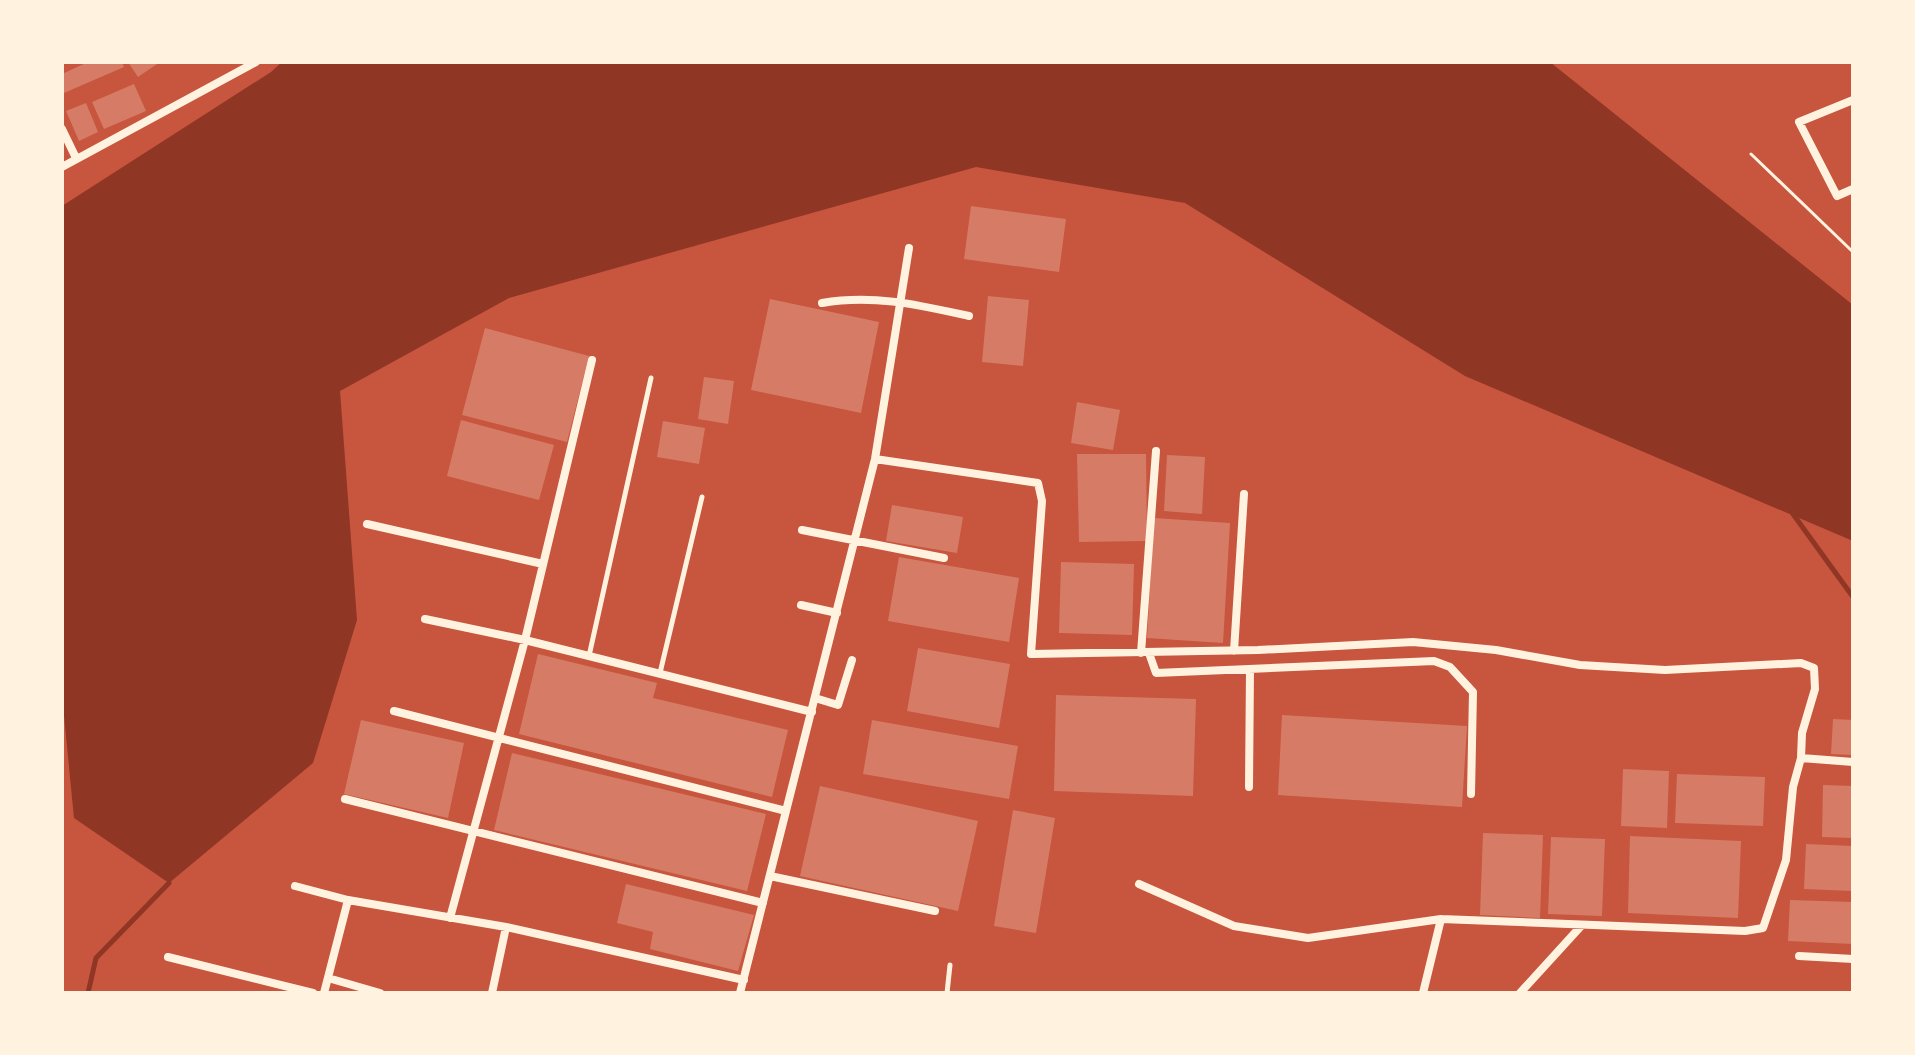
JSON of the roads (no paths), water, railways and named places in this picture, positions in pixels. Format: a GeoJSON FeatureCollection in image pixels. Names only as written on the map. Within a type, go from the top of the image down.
{"type":"FeatureCollection","features":[{"type":"Feature","properties":{"kind":"street"},"geometry":{"type":"LineString","coordinates":[[62,167],[256,62]]}},
{"type":"Feature","properties":{"kind":"street"},"geometry":{"type":"LineString","coordinates":[[1853,100],[1799,122],[1837,196],[1853,189]]}},
{"type":"Feature","properties":{"kind":"street"},"geometry":{"type":"LineString","coordinates":[[62,129],[76,158]]}},
{"type":"Feature","properties":{"kind":"street"},"geometry":{"type":"LineString","coordinates":[[740,993],[875,459],[909,248]]}},
{"type":"Feature","properties":{"kind":"street"},"geometry":{"type":"LineString","coordinates":[[822,303],[864,299],[900,301],[969,316]]}},
{"type":"Feature","properties":{"kind":"street"},"geometry":{"type":"LineString","coordinates":[[450,918],[525,640],[592,360]]}},
{"type":"Feature","properties":{"kind":"street"},"geometry":{"type":"LineString","coordinates":[[1156,451],[1145,653],[1156,673],[1434,661],[1450,667],[1473,692],[1471,794]]}},
{"type":"Feature","properties":{"kind":"street"},"geometry":{"type":"LineString","coordinates":[[875,459],[1038,483],[1042,501],[1031,654],[1234,651],[1413,642],[1496,650],[1580,665],[1665,670],[1801,663],[1814,668],[1815,689],[1802,733],[1786,860],[1763,928],[1745,931],[1441,919],[1308,938],[1234,926],[1139,884]]}},
{"type":"Feature","properties":{"kind":"street"},"geometry":{"type":"LineString","coordinates":[[1234,651],[1244,494]]}},
{"type":"Feature","properties":{"kind":"street"},"geometry":{"type":"LineString","coordinates":[[367,524],[543,564]]}},
{"type":"Feature","properties":{"kind":"street"},"geometry":{"type":"LineString","coordinates":[[802,530],[944,558]]}},
{"type":"Feature","properties":{"kind":"street"},"geometry":{"type":"LineString","coordinates":[[801,605],[837,613]]}},
{"type":"Feature","properties":{"kind":"street"},"geometry":{"type":"LineString","coordinates":[[425,619],[525,640],[812,712]]}},
{"type":"Feature","properties":{"kind":"street"},"geometry":{"type":"LineString","coordinates":[[815,698],[838,705],[852,660]]}},
{"type":"Feature","properties":{"kind":"street"},"geometry":{"type":"LineString","coordinates":[[1249,787],[1250,669]]}},
{"type":"Feature","properties":{"kind":"street"},"geometry":{"type":"LineString","coordinates":[[394,711],[786,811]]}},
{"type":"Feature","properties":{"kind":"street"},"geometry":{"type":"LineString","coordinates":[[1801,758],[1853,762]]}},
{"type":"Feature","properties":{"kind":"street"},"geometry":{"type":"LineString","coordinates":[[345,799],[763,903]]}},
{"type":"Feature","properties":{"kind":"street"},"geometry":{"type":"LineString","coordinates":[[770,876],[935,911]]}},
{"type":"Feature","properties":{"kind":"street"},"geometry":{"type":"LineString","coordinates":[[295,886],[348,900],[506,927],[744,980]]}},
{"type":"Feature","properties":{"kind":"street"},"geometry":{"type":"LineString","coordinates":[[324,993],[348,900]]}},
{"type":"Feature","properties":{"kind":"street"},"geometry":{"type":"LineString","coordinates":[[1423,993],[1441,919]]}},
{"type":"Feature","properties":{"kind":"street"},"geometry":{"type":"LineString","coordinates":[[1520,993],[1582,925]]}},
{"type":"Feature","properties":{"kind":"street"},"geometry":{"type":"LineString","coordinates":[[492,993],[506,927]]}},
{"type":"Feature","properties":{"kind":"street"},"geometry":{"type":"LineString","coordinates":[[1799,956],[1853,959]]}},
{"type":"Feature","properties":{"kind":"street"},"geometry":{"type":"LineString","coordinates":[[168,957],[313,993]]}},
{"type":"Feature","properties":{"kind":"street"},"geometry":{"type":"LineString","coordinates":[[328,978],[380,993]]}},
{"type":"Feature","properties":{"kind":"lane"},"geometry":{"type":"LineString","coordinates":[[589,656],[651,378]]}},
{"type":"Feature","properties":{"kind":"lane"},"geometry":{"type":"LineString","coordinates":[[660,673],[702,497]]}},
{"type":"Feature","properties":{"kind":"lane"},"geometry":{"type":"LineString","coordinates":[[947,993],[950,965]]}},
{"type":"Feature","properties":{"kind":"waterway"},"geometry":{"type":"LineString","coordinates":[[1793,514],[1853,597]]}},
{"type":"Feature","properties":{"kind":"waterway"},"geometry":{"type":"LineString","coordinates":[[88,993],[96,958],[169,883]]}}]}
